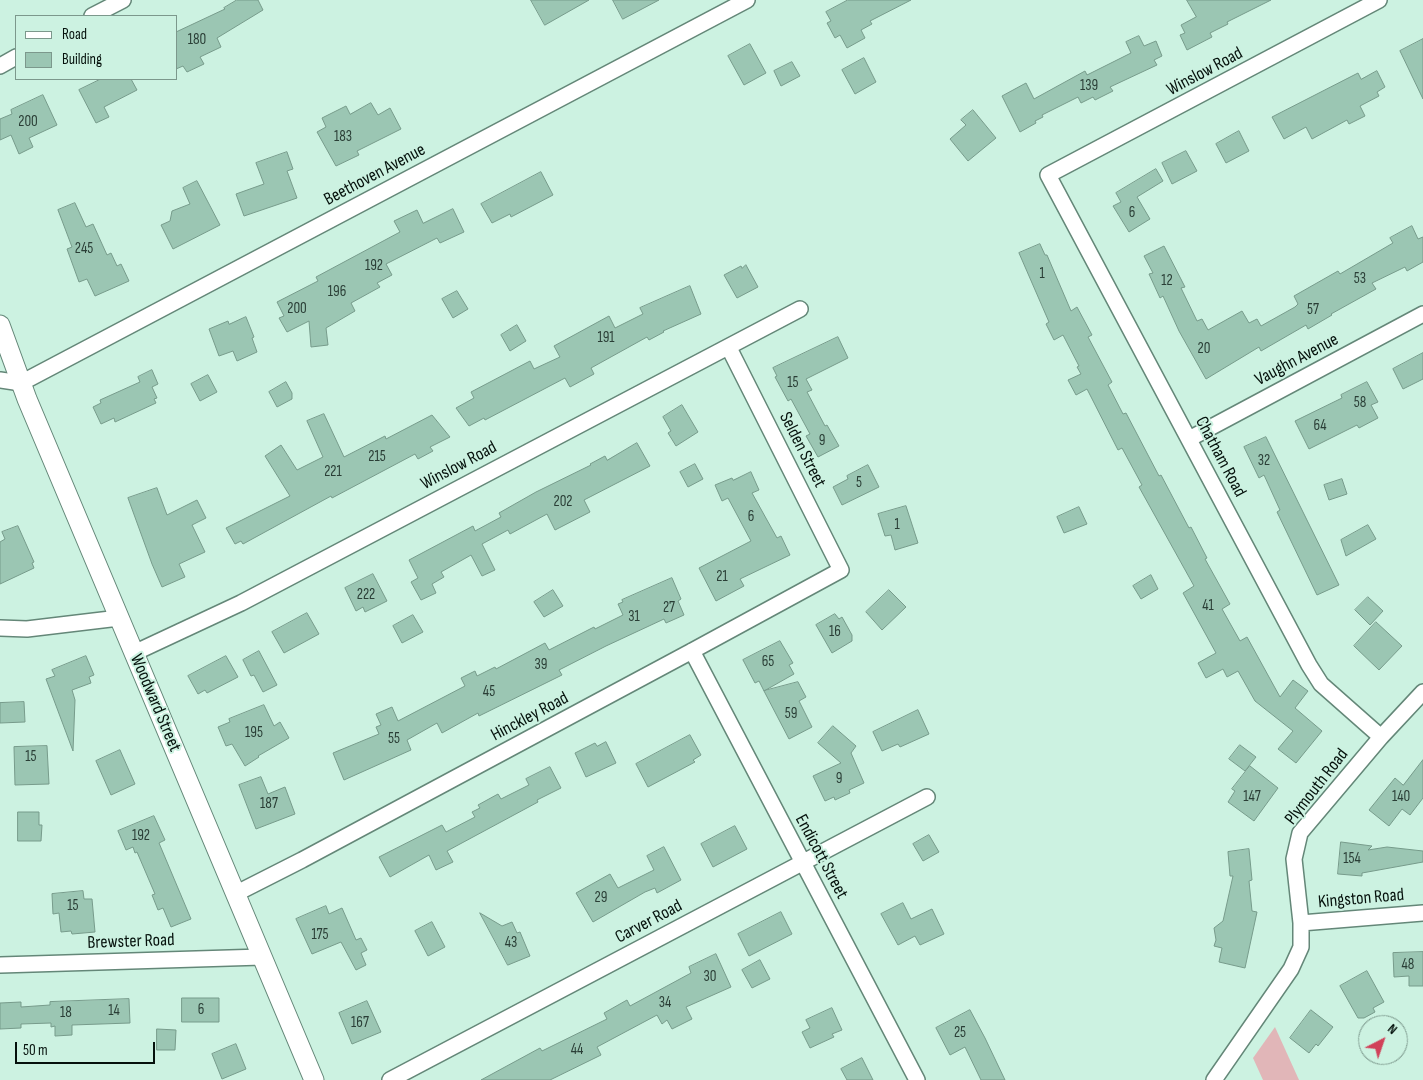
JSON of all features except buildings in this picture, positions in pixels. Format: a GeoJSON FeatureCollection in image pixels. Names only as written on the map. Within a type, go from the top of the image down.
{"type":"FeatureCollection","features":[{"type":"Feature","properties":{"kind":"street"},"geometry":{"type":"LineString","coordinates":[[94,15],[123,0]]}},
{"type":"Feature","properties":{"kind":"street","name":"Beethoven Avenue"},"geometry":{"type":"LineString","coordinates":[[21,382],[747,0]]}},
{"type":"Feature","properties":{"kind":"street","name":"Winslow Road"},"geometry":{"type":"LineString","coordinates":[[1048,175],[1378,0]]}},
{"type":"Feature","properties":{"kind":"street"},"geometry":{"type":"LineString","coordinates":[[0,66],[15,58]]}},
{"type":"Feature","properties":{"kind":"street","name":"Chatham Road"},"geometry":{"type":"LineString","coordinates":[[1048,175],[1309,665],[1321,684],[1381,737]]}},
{"type":"Feature","properties":{"kind":"street","name":"Winslow Road"},"geometry":{"type":"LineString","coordinates":[[134,653],[240,603],[729,348],[800,309]]}},
{"type":"Feature","properties":{"kind":"street","name":"Vaughn Avenue"},"geometry":{"type":"LineString","coordinates":[[1189,439],[1423,314]]}},
{"type":"Feature","properties":{"kind":"street","name":"Woodward Street"},"geometry":{"type":"LineString","coordinates":[[0,325],[21,382],[119,618],[314,1080]]}},
{"type":"Feature","properties":{"kind":"street","name":"Selden Street"},"geometry":{"type":"LineString","coordinates":[[729,348],[841,570]]}},
{"type":"Feature","properties":{"kind":"street"},"geometry":{"type":"LineString","coordinates":[[0,380],[21,382]]}},
{"type":"Feature","properties":{"kind":"street","name":"Hinckley Road"},"geometry":{"type":"LineString","coordinates":[[236,894],[841,570]]}},
{"type":"Feature","properties":{"kind":"street"},"geometry":{"type":"LineString","coordinates":[[0,628],[34,629],[119,618]]}},
{"type":"Feature","properties":{"kind":"street","name":"Endicott Street"},"geometry":{"type":"LineString","coordinates":[[692,651],[917,1080]]}},
{"type":"Feature","properties":{"kind":"street","name":"Plymouth Road"},"geometry":{"type":"LineString","coordinates":[[1214,1080],[1291,969],[1301,947],[1302,924],[1294,859],[1300,833],[1381,737],[1423,692]]}},
{"type":"Feature","properties":{"kind":"street","name":"Carver Road"},"geometry":{"type":"LineString","coordinates":[[390,1080],[927,797]]}},
{"type":"Feature","properties":{"kind":"street","name":"Kingston Road"},"geometry":{"type":"LineString","coordinates":[[1302,924],[1423,913]]}},
{"type":"Feature","properties":{"kind":"street","name":"Brewster Road"},"geometry":{"type":"LineString","coordinates":[[0,965],[262,957]]}},
{"type":"Feature","properties":{"kind":"shaded area"},"geometry":{"type":"Polygon","coordinates":[[[1275,1027],[1299,1080],[1263,1080],[1253,1058],[1275,1027]]]}}]}
